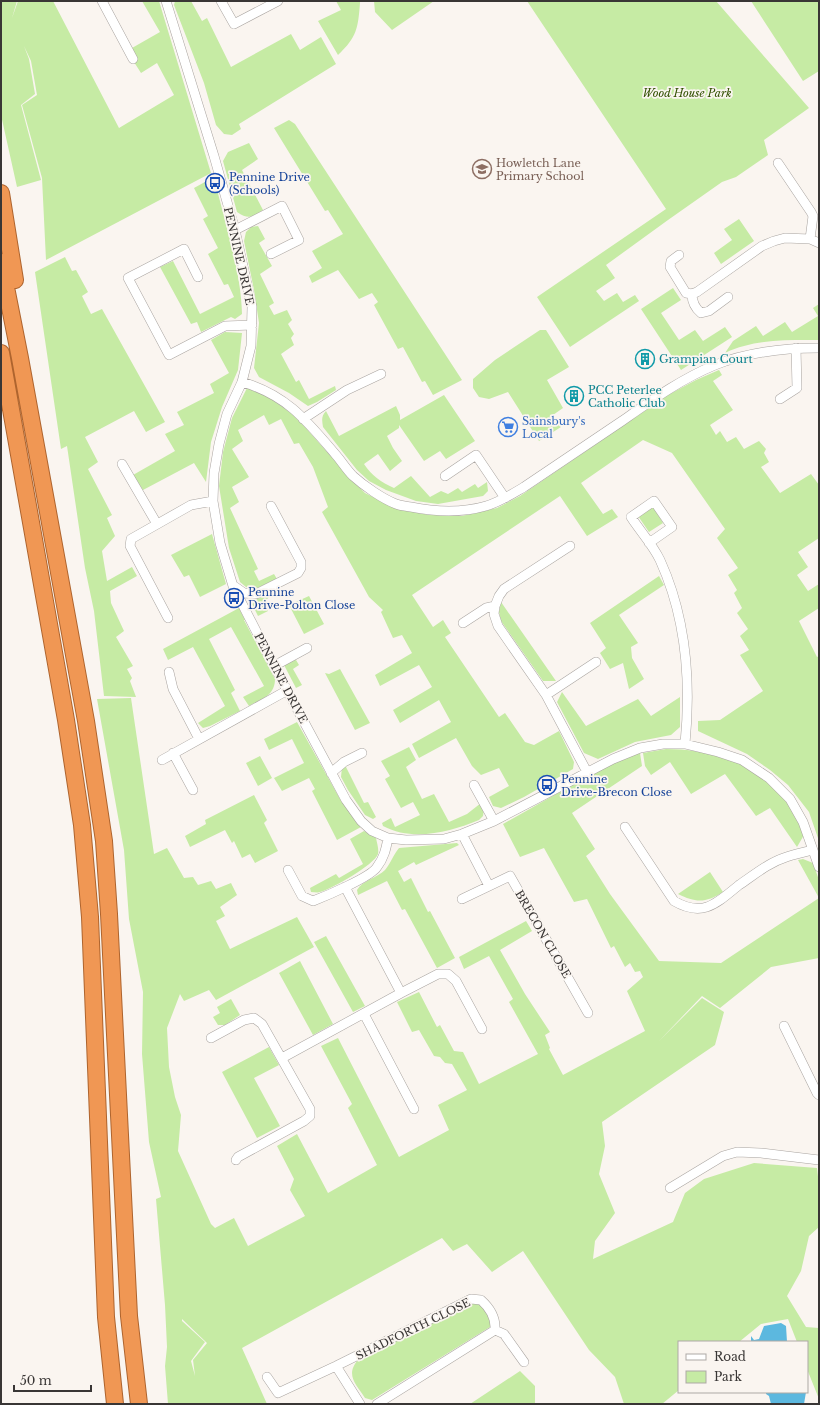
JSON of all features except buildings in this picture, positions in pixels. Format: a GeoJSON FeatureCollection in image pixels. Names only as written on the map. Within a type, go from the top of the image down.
{"type":"FeatureCollection","features":[{"type":"Feature","properties":{"kind":"highway"},"geometry":{"type":"LineString","coordinates":[[1,193],[15,286],[20,358]]}},
{"type":"Feature","properties":{"kind":"highway"},"geometry":{"type":"LineString","coordinates":[[1,262],[20,358],[86,721],[104,841],[129,1316],[139,1404]]}},
{"type":"Feature","properties":{"kind":"highway"},"geometry":{"type":"LineString","coordinates":[[2,358],[66,720],[82,825],[90,917],[106,1317],[115,1404]]}},
{"type":"Feature","properties":{"kind":"street"},"geometry":{"type":"LineString","coordinates":[[102,1],[133,58]]}},
{"type":"Feature","properties":{"kind":"street","name":"PENNINE DRIVE"},"geometry":{"type":"LineString","coordinates":[[166,1],[212,149],[234,230],[252,306],[251,346],[242,382],[227,414],[219,444],[214,473],[213,501],[220,543],[233,586],[286,691],[346,800],[361,821],[372,831],[388,838],[406,840],[444,839],[462,834],[494,821],[587,772],[640,748],[663,744],[685,744],[718,752],[742,760],[769,778],[790,799],[803,822],[819,867]]}},
{"type":"Feature","properties":{"kind":"street"},"geometry":{"type":"LineString","coordinates":[[221,1],[234,24],[278,1]]}},
{"type":"Feature","properties":{"kind":"street"},"geometry":{"type":"LineString","coordinates":[[778,163],[811,212],[810,239]]}},
{"type":"Feature","properties":{"kind":"street"},"geometry":{"type":"LineString","coordinates":[[234,230],[282,206],[299,240],[271,254]]}},
{"type":"Feature","properties":{"kind":"street"},"geometry":{"type":"LineString","coordinates":[[679,255],[671,261],[670,267],[686,293],[692,294],[762,246],[785,238],[810,239],[819,243]]}},
{"type":"Feature","properties":{"kind":"street"},"geometry":{"type":"LineString","coordinates":[[198,277],[184,249],[128,278],[170,355],[225,326],[252,325]]}},
{"type":"Feature","properties":{"kind":"street"},"geometry":{"type":"LineString","coordinates":[[692,294],[694,305],[701,313],[709,311],[728,297]]}},
{"type":"Feature","properties":{"kind":"street"},"geometry":{"type":"LineString","coordinates":[[242,382],[259,387],[292,406],[353,475],[373,490],[396,504],[429,510],[463,510],[487,506],[524,487],[689,376],[716,364],[756,352],[796,348],[819,348]]}},
{"type":"Feature","properties":{"kind":"street"},"geometry":{"type":"LineString","coordinates":[[780,399],[797,388],[796,348]]}},
{"type":"Feature","properties":{"kind":"street"},"geometry":{"type":"LineString","coordinates":[[304,419],[347,390],[381,374]]}},
{"type":"Feature","properties":{"kind":"street"},"geometry":{"type":"LineString","coordinates":[[445,476],[476,455],[505,498]]}},
{"type":"Feature","properties":{"kind":"street"},"geometry":{"type":"LineString","coordinates":[[122,464],[157,524]]}},
{"type":"Feature","properties":{"kind":"street"},"geometry":{"type":"LineString","coordinates":[[168,618],[130,546],[131,539],[191,505],[213,501]]}},
{"type":"Feature","properties":{"kind":"street"},"geometry":{"type":"LineString","coordinates":[[649,543],[672,527],[654,501],[631,517],[659,559],[673,594],[681,626],[688,696],[685,744]]}},
{"type":"Feature","properties":{"kind":"street"},"geometry":{"type":"LineString","coordinates":[[233,586],[244,593],[256,594],[298,573],[301,568],[301,562],[271,506]]}},
{"type":"Feature","properties":{"kind":"street"},"geometry":{"type":"LineString","coordinates":[[570,546],[504,589],[499,596],[494,614],[498,626],[546,695],[587,772]]}},
{"type":"Feature","properties":{"kind":"street"},"geometry":{"type":"LineString","coordinates":[[463,623],[486,608],[495,606]]}},
{"type":"Feature","properties":{"kind":"street"},"geometry":{"type":"LineString","coordinates":[[274,666],[306,648]]}},
{"type":"Feature","properties":{"kind":"street"},"geometry":{"type":"LineString","coordinates":[[546,695],[596,662]]}},
{"type":"Feature","properties":{"kind":"street"},"geometry":{"type":"LineString","coordinates":[[168,672],[172,689],[199,739]]}},
{"type":"Feature","properties":{"kind":"street"},"geometry":{"type":"LineString","coordinates":[[162,760],[286,691]]}},
{"type":"Feature","properties":{"kind":"street"},"geometry":{"type":"LineString","coordinates":[[173,753],[193,790]]}},
{"type":"Feature","properties":{"kind":"street"},"geometry":{"type":"LineString","coordinates":[[331,773],[344,762],[362,753]]}},
{"type":"Feature","properties":{"kind":"street"},"geometry":{"type":"LineString","coordinates":[[474,785],[494,821]]}},
{"type":"Feature","properties":{"kind":"street"},"geometry":{"type":"LineString","coordinates":[[625,827],[674,901],[684,907],[706,907],[716,904],[740,884],[768,866],[788,856],[813,850]]}},
{"type":"Feature","properties":{"kind":"street"},"geometry":{"type":"LineString","coordinates":[[462,834],[489,886]]}},
{"type":"Feature","properties":{"kind":"street"},"geometry":{"type":"LineString","coordinates":[[288,870],[302,896],[313,900],[345,887],[376,869],[385,856],[388,838]]}},
{"type":"Feature","properties":{"kind":"street","name":"BRECON CLOSE"},"geometry":{"type":"LineString","coordinates":[[462,899],[510,876],[588,1013]]}},
{"type":"Feature","properties":{"kind":"street"},"geometry":{"type":"LineString","coordinates":[[345,887],[401,993]]}},
{"type":"Feature","properties":{"kind":"street"},"geometry":{"type":"LineString","coordinates":[[282,1058],[438,974],[448,974],[456,981],[482,1029]]}},
{"type":"Feature","properties":{"kind":"street"},"geometry":{"type":"LineString","coordinates":[[364,1014],[414,1109]]}},
{"type":"Feature","properties":{"kind":"street"},"geometry":{"type":"LineString","coordinates":[[211,1038],[244,1020],[254,1018],[262,1024],[310,1109],[310,1116],[304,1121],[238,1157],[236,1160]]}},
{"type":"Feature","properties":{"kind":"street"},"geometry":{"type":"LineString","coordinates":[[784,1026],[816,1093],[819,1095]]}},
{"type":"Feature","properties":{"kind":"street"},"geometry":{"type":"LineString","coordinates":[[670,1188],[723,1156],[737,1152],[761,1153],[819,1160]]}},
{"type":"Feature","properties":{"kind":"street","name":"SHADFORTH CLOSE"},"geometry":{"type":"LineString","coordinates":[[267,1377],[278,1393],[471,1299],[481,1300],[490,1308],[496,1323],[495,1330]]}},
{"type":"Feature","properties":{"kind":"street"},"geometry":{"type":"LineString","coordinates":[[377,1404],[495,1330],[504,1334],[524,1362]]}},
{"type":"Feature","properties":{"kind":"street"},"geometry":{"type":"LineString","coordinates":[[336,1366],[360,1404]]}},
{"type":"Feature","properties":{"kind":"green space"},"geometry":{"type":"Polygon","coordinates":[[[1,1],[17,1],[12,18],[18,1],[53,1],[119,128],[174,95],[157,63],[141,73],[134,62],[138,59],[132,48],[160,32],[142,1],[159,1],[211,173],[46,260],[42,178],[22,105],[37,95],[31,61],[24,46],[29,59],[35,94],[21,105],[41,180],[17,187],[1,115],[1,1]]]}},
{"type":"Feature","properties":{"kind":"green space"},"geometry":{"type":"Polygon","coordinates":[[[175,1],[191,1],[202,21],[207,18],[231,67],[291,34],[300,50],[321,37],[336,64],[239,124],[241,129],[232,135],[224,134],[216,125],[204,83],[174,5],[175,1]]]}},
{"type":"Feature","properties":{"kind":"green space"},"geometry":{"type":"Polygon","coordinates":[[[336,1],[360,1],[357,26],[353,37],[338,55],[318,21],[341,10],[336,1]]]}},
{"type":"Feature","properties":{"kind":"green space"},"geometry":{"type":"Polygon","coordinates":[[[374,1],[434,1],[392,30],[375,12],[374,1]]]}},
{"type":"Feature","properties":{"kind":"green space","name":"Wood House Park"},"geometry":{"type":"Polygon","coordinates":[[[527,1],[716,1],[809,108],[764,140],[768,155],[736,177],[722,182],[606,265],[615,278],[596,291],[604,301],[617,293],[623,302],[635,295],[639,301],[570,347],[537,297],[666,209],[527,1]]]}},
{"type":"Feature","properties":{"kind":"green space"},"geometry":{"type":"Polygon","coordinates":[[[751,1],[819,1],[819,71],[803,81],[751,1]]]}},
{"type":"Feature","properties":{"kind":"green space"},"geometry":{"type":"Polygon","coordinates":[[[289,120],[295,124],[462,380],[433,395],[425,381],[422,382],[403,347],[398,349],[374,305],[378,302],[372,293],[359,299],[338,270],[312,283],[309,276],[322,268],[312,251],[343,234],[328,210],[325,211],[274,128],[289,120]]]}},
{"type":"Feature","properties":{"kind":"green space"},"geometry":{"type":"Polygon","coordinates":[[[249,143],[258,159],[242,170],[263,210],[253,216],[248,217],[237,212],[223,161],[228,152],[249,143]]]}},
{"type":"Feature","properties":{"kind":"green space"},"geometry":{"type":"Polygon","coordinates":[[[214,177],[239,280],[242,314],[235,319],[231,317],[201,332],[197,322],[191,324],[160,267],[173,261],[200,314],[234,297],[228,284],[224,285],[208,254],[218,248],[203,219],[208,216],[194,188],[214,177]]]}},
{"type":"Feature","properties":{"kind":"green space"},"geometry":{"type":"Polygon","coordinates":[[[739,219],[754,241],[721,264],[714,253],[732,240],[724,229],[739,219]]]}},
{"type":"Feature","properties":{"kind":"green space"},"geometry":{"type":"Polygon","coordinates":[[[258,226],[265,239],[259,243],[272,266],[260,274],[274,303],[269,306],[274,315],[287,310],[292,320],[288,324],[294,334],[291,338],[294,345],[281,354],[296,382],[299,380],[309,399],[335,386],[336,390],[308,406],[289,393],[259,377],[254,368],[259,323],[244,241],[246,232],[251,227],[258,226]]]}},
{"type":"Feature","properties":{"kind":"green space"},"geometry":{"type":"Polygon","coordinates":[[[65,257],[72,271],[76,270],[88,292],[82,296],[91,314],[102,309],[165,422],[146,432],[134,411],[85,437],[98,462],[88,469],[112,515],[107,518],[115,536],[102,551],[107,581],[132,567],[137,576],[110,591],[111,603],[124,631],[116,637],[133,666],[127,669],[132,678],[130,681],[136,697],[104,696],[94,611],[85,568],[67,446],[61,449],[35,272],[65,257]]]}},
{"type":"Feature","properties":{"kind":"green space"},"geometry":{"type":"Polygon","coordinates":[[[673,288],[681,300],[661,313],[679,340],[695,330],[703,341],[725,327],[732,337],[681,370],[641,309],[673,288]]]}},
{"type":"Feature","properties":{"kind":"green space"},"geometry":{"type":"Polygon","coordinates":[[[819,304],[819,340],[771,341],[747,345],[725,353],[733,341],[756,326],[763,336],[785,322],[792,332],[818,316],[813,308],[819,304]]]}},
{"type":"Feature","properties":{"kind":"green space"},"geometry":{"type":"Polygon","coordinates":[[[540,330],[546,330],[569,367],[547,380],[563,408],[553,415],[561,427],[539,441],[508,392],[489,399],[479,397],[473,388],[473,379],[495,360],[540,330]]]}},
{"type":"Feature","properties":{"kind":"green space"},"geometry":{"type":"Polygon","coordinates":[[[225,332],[242,333],[238,370],[222,407],[211,442],[206,482],[194,463],[143,490],[133,475],[175,451],[165,434],[184,425],[177,412],[214,393],[210,384],[229,373],[211,340],[225,332]]]}},
{"type":"Feature","properties":{"kind":"green space"},"geometry":{"type":"Polygon","coordinates":[[[719,370],[722,375],[713,381],[733,410],[710,425],[716,435],[720,431],[727,442],[736,437],[744,449],[759,441],[766,449],[764,453],[769,462],[761,467],[780,493],[811,474],[819,485],[819,538],[798,552],[808,567],[797,575],[808,591],[819,584],[819,608],[799,621],[817,657],[819,656],[819,841],[809,812],[788,785],[747,754],[698,731],[698,721],[720,720],[763,691],[740,655],[749,650],[740,636],[748,629],[737,613],[742,608],[734,593],[737,590],[728,575],[738,568],[717,538],[725,529],[672,453],[643,440],[581,483],[603,514],[612,509],[618,517],[587,536],[560,496],[412,595],[433,627],[443,620],[451,633],[445,637],[499,717],[505,713],[525,742],[534,745],[559,731],[574,762],[573,769],[524,797],[501,808],[493,806],[489,797],[509,786],[499,768],[481,775],[472,766],[456,738],[419,758],[412,744],[451,722],[439,700],[400,723],[393,710],[432,687],[419,665],[380,686],[375,675],[412,653],[402,635],[393,638],[381,612],[383,610],[369,597],[322,512],[328,507],[313,467],[299,443],[294,444],[281,419],[269,425],[264,415],[238,430],[243,441],[232,449],[249,477],[232,487],[239,502],[230,508],[258,569],[254,571],[259,581],[274,574],[277,579],[253,590],[240,582],[229,548],[219,486],[223,452],[232,418],[247,388],[268,396],[292,414],[365,493],[395,508],[429,515],[462,516],[497,508],[520,496],[668,395],[719,370]]]}},
{"type":"Feature","properties":{"kind":"green space"},"geometry":{"type":"Polygon","coordinates":[[[444,395],[475,441],[446,459],[440,451],[424,461],[399,425],[399,428],[387,436],[402,461],[390,471],[378,454],[364,464],[377,478],[394,488],[411,476],[430,497],[441,491],[448,494],[458,488],[462,492],[475,484],[478,488],[487,482],[488,491],[483,496],[438,504],[416,501],[386,490],[369,481],[357,470],[323,427],[322,421],[326,411],[339,436],[396,406],[400,415],[400,420],[444,395]]]}},
{"type":"Feature","properties":{"kind":"green space"},"geometry":{"type":"Polygon","coordinates":[[[653,506],[663,523],[649,532],[638,516],[653,506]]]}},
{"type":"Feature","properties":{"kind":"green space"},"geometry":{"type":"Polygon","coordinates":[[[212,534],[226,584],[200,597],[189,575],[184,577],[171,555],[212,534]]]}},
{"type":"Feature","properties":{"kind":"green space"},"geometry":{"type":"Polygon","coordinates":[[[659,576],[664,585],[619,615],[638,643],[631,647],[632,658],[644,679],[629,689],[623,663],[610,669],[600,653],[606,648],[590,623],[659,576]]]}},
{"type":"Feature","properties":{"kind":"green space"},"geometry":{"type":"Polygon","coordinates":[[[269,593],[271,596],[263,602],[268,611],[258,616],[252,604],[257,599],[269,593]]]}},
{"type":"Feature","properties":{"kind":"green space"},"geometry":{"type":"Polygon","coordinates":[[[309,596],[324,624],[304,634],[289,605],[309,596]]]}},
{"type":"Feature","properties":{"kind":"green space"},"geometry":{"type":"Polygon","coordinates":[[[501,602],[556,681],[543,681],[501,621],[499,612],[501,602]]]}},
{"type":"Feature","properties":{"kind":"green space"},"geometry":{"type":"Polygon","coordinates":[[[239,608],[275,679],[273,689],[262,699],[249,706],[243,697],[264,686],[231,627],[209,639],[235,690],[231,693],[240,711],[203,728],[198,723],[225,706],[193,647],[168,660],[163,649],[239,608]]]}},
{"type":"Feature","properties":{"kind":"green space"},"geometry":{"type":"Polygon","coordinates":[[[296,660],[299,665],[293,669],[302,685],[296,688],[284,665],[288,661],[296,660]]]}},
{"type":"Feature","properties":{"kind":"green space"},"geometry":{"type":"Polygon","coordinates":[[[340,669],[370,723],[355,730],[325,673],[329,674],[340,669]]]}},
{"type":"Feature","properties":{"kind":"green space"},"geometry":{"type":"Polygon","coordinates":[[[562,692],[586,726],[638,699],[651,716],[680,697],[680,727],[671,735],[635,742],[598,759],[584,753],[557,702],[562,692]]]}},
{"type":"Feature","properties":{"kind":"green space"},"geometry":{"type":"Polygon","coordinates":[[[131,698],[154,854],[167,848],[184,878],[193,877],[198,885],[211,881],[216,889],[231,883],[237,895],[220,907],[225,916],[216,921],[230,949],[297,917],[314,947],[216,1000],[209,990],[184,1001],[180,994],[167,1028],[169,1067],[175,1097],[181,1115],[178,1151],[211,1224],[215,1228],[234,1218],[248,1246],[305,1216],[290,1190],[294,1179],[277,1146],[297,1134],[328,1193],[377,1165],[348,1108],[352,1104],[321,1046],[338,1038],[399,1157],[449,1130],[438,1105],[467,1090],[452,1064],[445,1063],[440,1057],[434,1056],[419,1030],[412,1032],[397,1002],[419,992],[437,1027],[440,1025],[454,1051],[463,1052],[479,1084],[538,1054],[509,1002],[513,999],[489,956],[464,969],[459,957],[526,921],[532,931],[500,950],[525,994],[550,1032],[545,1035],[550,1048],[549,1049],[563,1075],[645,1031],[627,991],[643,977],[640,971],[635,972],[630,963],[625,967],[614,946],[611,948],[587,899],[574,902],[544,848],[520,857],[503,824],[611,763],[640,753],[642,766],[572,813],[595,849],[586,856],[610,894],[659,961],[721,963],[819,898],[819,958],[771,967],[720,1008],[702,996],[659,1041],[702,998],[724,1012],[715,1045],[602,1122],[605,1146],[599,1174],[615,1213],[595,1241],[593,1259],[673,1222],[685,1193],[704,1179],[754,1163],[817,1168],[819,1185],[819,1227],[809,1236],[801,1271],[787,1296],[806,1327],[819,1328],[819,1399],[808,1372],[808,1341],[797,1341],[788,1319],[761,1324],[740,1341],[678,1341],[678,1391],[662,1404],[624,1404],[615,1377],[589,1350],[523,1251],[492,1272],[467,1244],[453,1251],[442,1238],[242,1348],[267,1404],[168,1404],[165,1366],[167,1347],[165,1305],[156,1199],[161,1197],[149,1142],[142,1054],[143,992],[129,919],[124,850],[97,699],[131,698]],[[182,1319],[182,1321],[205,1342],[191,1361],[195,1376],[193,1360],[207,1343],[182,1319]]]}},
{"type":"Feature","properties":{"kind":"green space"},"geometry":{"type":"Polygon","coordinates":[[[297,722],[340,799],[361,827],[337,840],[312,791],[315,789],[309,778],[282,791],[274,778],[304,763],[292,739],[269,750],[264,739],[297,722]]]}},
{"type":"Feature","properties":{"kind":"green space"},"geometry":{"type":"Polygon","coordinates":[[[409,747],[416,760],[406,767],[422,799],[434,794],[449,822],[467,814],[481,803],[484,809],[483,816],[479,820],[468,824],[431,834],[407,834],[383,826],[382,823],[391,818],[395,827],[420,815],[413,802],[401,808],[385,779],[390,776],[381,761],[409,747]]]}},
{"type":"Feature","properties":{"kind":"green space"},"geometry":{"type":"Polygon","coordinates":[[[666,749],[696,751],[711,754],[744,765],[754,771],[781,795],[795,814],[804,835],[797,847],[770,808],[756,816],[725,774],[691,794],[670,762],[651,775],[645,766],[643,753],[666,749]]]}},
{"type":"Feature","properties":{"kind":"green space"},"geometry":{"type":"Polygon","coordinates":[[[260,756],[272,778],[258,786],[246,763],[260,756]]]}},
{"type":"Feature","properties":{"kind":"green space"},"geometry":{"type":"Polygon","coordinates":[[[345,765],[364,803],[368,802],[376,817],[373,819],[365,815],[341,777],[342,767],[345,765]]]}},
{"type":"Feature","properties":{"kind":"green space"},"geometry":{"type":"Polygon","coordinates":[[[254,795],[267,820],[264,823],[278,851],[255,863],[250,854],[242,858],[234,841],[232,843],[225,830],[190,847],[185,836],[206,824],[205,820],[254,795]]]}},
{"type":"Feature","properties":{"kind":"green space"},"geometry":{"type":"Polygon","coordinates":[[[364,831],[376,838],[378,854],[375,859],[352,876],[334,886],[319,892],[311,892],[310,888],[336,874],[339,878],[363,864],[350,839],[364,831]]]}},
{"type":"Feature","properties":{"kind":"green space"},"geometry":{"type":"Polygon","coordinates":[[[457,843],[459,845],[416,865],[414,862],[398,871],[404,882],[411,878],[428,912],[430,911],[455,958],[437,968],[405,909],[402,910],[387,881],[358,895],[357,890],[366,881],[385,870],[399,848],[457,843]]]}},
{"type":"Feature","properties":{"kind":"green space"},"geometry":{"type":"Polygon","coordinates":[[[803,859],[813,863],[819,880],[819,898],[798,860],[803,859]]]}},
{"type":"Feature","properties":{"kind":"green space"},"geometry":{"type":"Polygon","coordinates":[[[710,872],[723,892],[706,900],[690,899],[678,894],[710,872]]]}},
{"type":"Feature","properties":{"kind":"green space"},"geometry":{"type":"Polygon","coordinates":[[[326,936],[365,1006],[353,1012],[314,942],[326,936]]]}},
{"type":"Feature","properties":{"kind":"green space"},"geometry":{"type":"Polygon","coordinates":[[[300,961],[333,1024],[313,1035],[279,973],[300,961]]]}},
{"type":"Feature","properties":{"kind":"green space"},"geometry":{"type":"Polygon","coordinates":[[[231,999],[240,1015],[225,1025],[218,1025],[213,1017],[220,1013],[217,1007],[231,999]]]}},
{"type":"Feature","properties":{"kind":"green space"},"geometry":{"type":"Polygon","coordinates":[[[269,1047],[279,1065],[254,1078],[280,1126],[257,1138],[222,1072],[269,1047]]]}},
{"type":"Feature","properties":{"kind":"green space"},"geometry":{"type":"Polygon","coordinates":[[[472,1303],[481,1304],[490,1319],[490,1327],[372,1400],[365,1398],[355,1384],[352,1375],[354,1365],[358,1360],[472,1303]]]}},
{"type":"Feature","properties":{"kind":"green space"},"geometry":{"type":"Polygon","coordinates":[[[520,1371],[535,1386],[535,1404],[470,1404],[520,1371]]]}},
{"type":"Feature","properties":{"kind":"water"},"geometry":{"type":"Polygon","coordinates":[[[781,1323],[786,1326],[787,1341],[751,1341],[751,1336],[754,1340],[759,1339],[764,1326],[781,1323]]]}},
{"type":"Feature","properties":{"kind":"water"},"geometry":{"type":"Polygon","coordinates":[[[806,1393],[804,1404],[771,1404],[769,1396],[766,1394],[806,1393]]]}},
{"type":"Feature","properties":{"kind":"place","name":"Howletch Lane Primary School"},"geometry":{"type":"Point","coordinates":[482,169]}},
{"type":"Feature","properties":{"kind":"place","name":"Pennine Drive (Schools)"},"geometry":{"type":"Point","coordinates":[215,183]}},
{"type":"Feature","properties":{"kind":"place","name":"Grampian Court"},"geometry":{"type":"Point","coordinates":[645,359]}},
{"type":"Feature","properties":{"kind":"place","name":"PCC Peterlee Catholic Club"},"geometry":{"type":"Point","coordinates":[574,396]}},
{"type":"Feature","properties":{"kind":"place","name":"Sainsbury's Local"},"geometry":{"type":"Point","coordinates":[508,427]}},
{"type":"Feature","properties":{"kind":"place","name":"Pennine Drive-Polton Close"},"geometry":{"type":"Point","coordinates":[234,598]}},
{"type":"Feature","properties":{"kind":"place","name":"Pennine Drive-Brecon Close"},"geometry":{"type":"Point","coordinates":[547,785]}}]}
